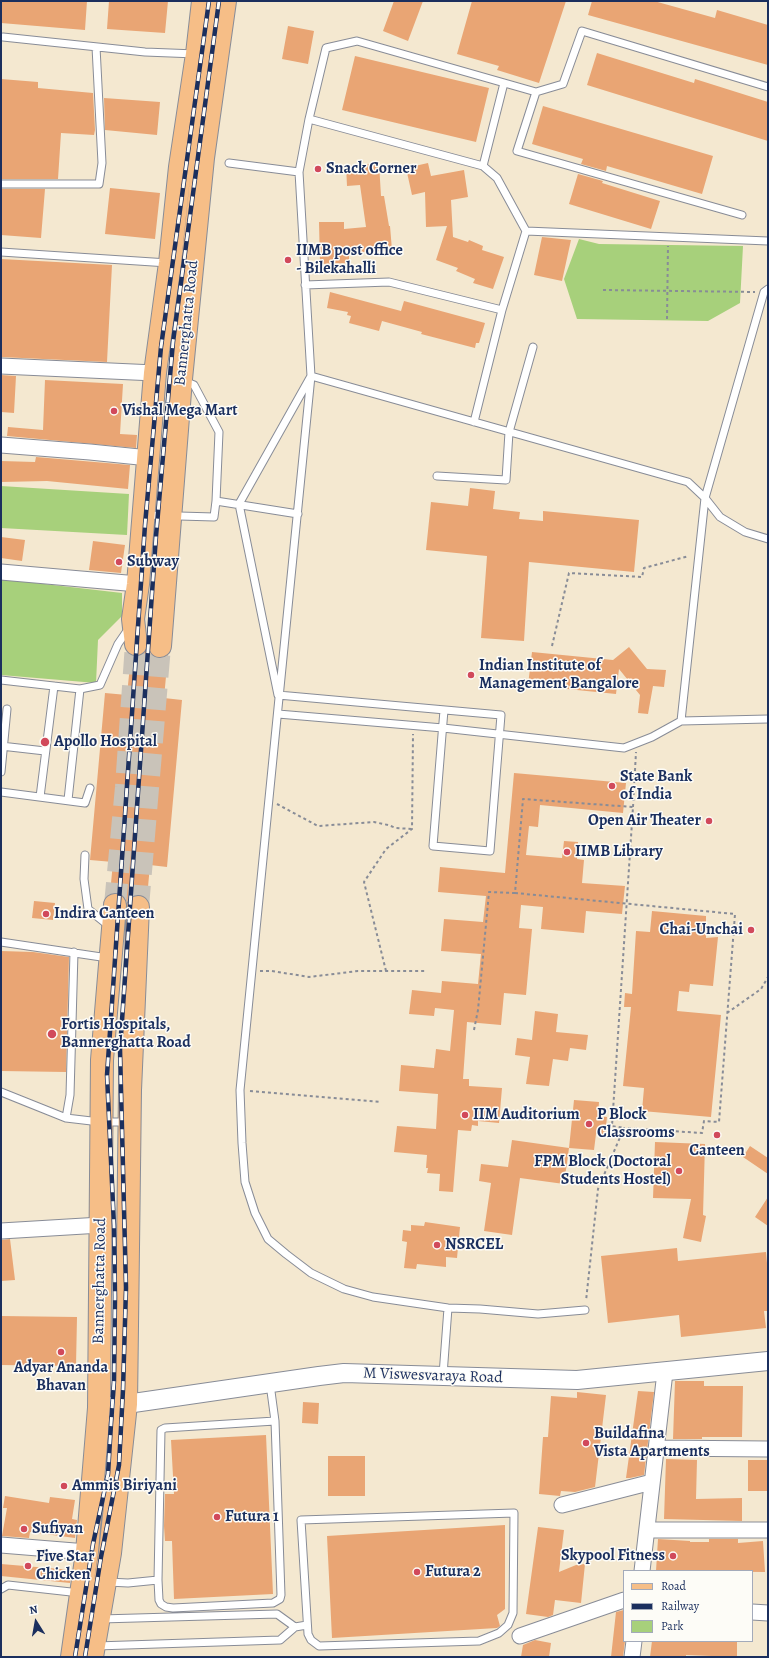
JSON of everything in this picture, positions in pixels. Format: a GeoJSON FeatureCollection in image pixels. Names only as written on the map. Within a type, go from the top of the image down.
{"type":"FeatureCollection","features":[{"type":"Feature","properties":{"kind":"main road","name":"Bannerghatta Road"},"geometry":{"type":"LineString","coordinates":[[136,644],[133,619],[138,584],[155,373],[170,263],[180,167],[197,54],[203,1]]}},
{"type":"Feature","properties":{"kind":"main road","name":"Bannerghatta Road"},"geometry":{"type":"LineString","coordinates":[[160,646],[181,379],[203,158],[225,1]]}},
{"type":"Feature","properties":{"kind":"main road","name":"Bannerghatta Road"},"geometry":{"type":"LineString","coordinates":[[72,1657],[87,1552],[99,1408],[101,1225],[100,1122],[102,1060],[115,905]]}},
{"type":"Feature","properties":{"kind":"main road","name":"Bannerghatta Road"},"geometry":{"type":"LineString","coordinates":[[93,1652],[110,1553],[126,1404],[130,1122],[138,907]]}},
{"type":"Feature","properties":{"kind":"street"},"geometry":{"type":"LineString","coordinates":[[1,366],[155,373]]}},
{"type":"Feature","properties":{"kind":"street"},"geometry":{"type":"LineString","coordinates":[[1,445],[149,458]]}},
{"type":"Feature","properties":{"kind":"street"},"geometry":{"type":"LineString","coordinates":[[1,572],[138,584]]}},
{"type":"Feature","properties":{"kind":"street"},"geometry":{"type":"LineString","coordinates":[[1,1231],[101,1225]]}},
{"type":"Feature","properties":{"kind":"street","name":"M Viswesvaraya Road"},"geometry":{"type":"LineString","coordinates":[[99,1408],[319,1376],[344,1374],[444,1375],[577,1380],[768,1362]]}},
{"type":"Feature","properties":{"kind":"street"},"geometry":{"type":"LineString","coordinates":[[642,1570],[665,1372]]}},
{"type":"Feature","properties":{"kind":"street"},"geometry":{"type":"LineString","coordinates":[[656,1448],[768,1449]]}},
{"type":"Feature","properties":{"kind":"street"},"geometry":{"type":"LineString","coordinates":[[562,1505],[652,1482]]}},
{"type":"Feature","properties":{"kind":"street"},"geometry":{"type":"LineString","coordinates":[[647,1530],[768,1530]]}},
{"type":"Feature","properties":{"kind":"street"},"geometry":{"type":"LineString","coordinates":[[1,1545],[87,1552]]}},
{"type":"Feature","properties":{"kind":"street"},"geometry":{"type":"LineString","coordinates":[[520,1636],[623,1600]]}},
{"type":"Feature","properties":{"kind":"street"},"geometry":{"type":"LineString","coordinates":[[753,1612],[768,1613]]}},
{"type":"Feature","properties":{"kind":"street"},"geometry":{"type":"LineString","coordinates":[[632,1657],[634,1642]]}},
{"type":"Feature","properties":{"kind":"lane"},"geometry":{"type":"LineString","coordinates":[[585,1310],[538,1314],[448,1308],[373,1297],[344,1289],[311,1272],[268,1239],[255,1213],[245,1182],[240,1090],[278,714],[278,695],[298,514],[311,376],[299,172],[309,119],[326,48],[356,41],[536,92],[563,84],[582,31],[768,87]]}},
{"type":"Feature","properties":{"kind":"lane"},"geometry":{"type":"LineString","coordinates":[[3,37],[145,52],[197,54]]}},
{"type":"Feature","properties":{"kind":"lane"},"geometry":{"type":"LineString","coordinates":[[1,184],[99,184],[102,164],[96,47]]}},
{"type":"Feature","properties":{"kind":"lane"},"geometry":{"type":"LineString","coordinates":[[483,166],[504,83]]}},
{"type":"Feature","properties":{"kind":"lane"},"geometry":{"type":"LineString","coordinates":[[536,92],[517,151],[742,215]]}},
{"type":"Feature","properties":{"kind":"lane"},"geometry":{"type":"LineString","coordinates":[[309,119],[483,166],[497,178],[526,231],[502,310],[474,422]]}},
{"type":"Feature","properties":{"kind":"lane"},"geometry":{"type":"LineString","coordinates":[[229,163],[299,172]]}},
{"type":"Feature","properties":{"kind":"lane"},"geometry":{"type":"LineString","coordinates":[[526,231],[768,241]]}},
{"type":"Feature","properties":{"kind":"lane"},"geometry":{"type":"LineString","coordinates":[[1,252],[170,263]]}},
{"type":"Feature","properties":{"kind":"lane"},"geometry":{"type":"LineString","coordinates":[[305,285],[389,282],[502,310]]}},
{"type":"Feature","properties":{"kind":"lane"},"geometry":{"type":"LineString","coordinates":[[681,721],[705,498],[766,290]]}},
{"type":"Feature","properties":{"kind":"lane"},"geometry":{"type":"LineString","coordinates":[[437,476],[506,480],[509,432],[533,347]]}},
{"type":"Feature","properties":{"kind":"lane"},"geometry":{"type":"LineString","coordinates":[[311,376],[688,482],[705,498],[720,517],[745,532],[768,539]]}},
{"type":"Feature","properties":{"kind":"lane"},"geometry":{"type":"LineString","coordinates":[[278,695],[239,504],[311,376]]}},
{"type":"Feature","properties":{"kind":"lane"},"geometry":{"type":"LineString","coordinates":[[143,514],[214,517],[219,432],[194,385],[181,379]]}},
{"type":"Feature","properties":{"kind":"lane"},"geometry":{"type":"LineString","coordinates":[[216,501],[298,514]]}},
{"type":"Feature","properties":{"kind":"lane"},"geometry":{"type":"LineString","coordinates":[[1,680],[80,689],[100,685],[118,644],[128,632],[133,619]]}},
{"type":"Feature","properties":{"kind":"lane"},"geometry":{"type":"LineString","coordinates":[[40,797],[54,686]]}},
{"type":"Feature","properties":{"kind":"lane"},"geometry":{"type":"LineString","coordinates":[[68,800],[80,689]]}},
{"type":"Feature","properties":{"kind":"lane"},"geometry":{"type":"LineString","coordinates":[[278,695],[502,715],[499,735],[490,851],[432,846],[444,710]]}},
{"type":"Feature","properties":{"kind":"lane"},"geometry":{"type":"LineString","coordinates":[[1,772],[7,709]]}},
{"type":"Feature","properties":{"kind":"lane"},"geometry":{"type":"LineString","coordinates":[[278,714],[414,727],[443,728],[624,748],[652,737],[681,721],[768,719]]}},
{"type":"Feature","properties":{"kind":"lane"},"geometry":{"type":"LineString","coordinates":[[3,746],[45,751]]}},
{"type":"Feature","properties":{"kind":"lane"},"geometry":{"type":"LineString","coordinates":[[1,792],[85,803],[90,788]]}},
{"type":"Feature","properties":{"kind":"lane"},"geometry":{"type":"LineString","coordinates":[[85,855],[84,879],[88,909],[112,928]]}},
{"type":"Feature","properties":{"kind":"lane"},"geometry":{"type":"LineString","coordinates":[[1,942],[110,958]]}},
{"type":"Feature","properties":{"kind":"lane"},"geometry":{"type":"LineString","coordinates":[[66,1118],[70,1095],[74,952]]}},
{"type":"Feature","properties":{"kind":"lane"},"geometry":{"type":"LineString","coordinates":[[1,1092],[66,1118],[100,1122],[130,1122]]}},
{"type":"Feature","properties":{"kind":"lane"},"geometry":{"type":"LineString","coordinates":[[444,1375],[448,1308]]}},
{"type":"Feature","properties":{"kind":"lane"},"geometry":{"type":"LineString","coordinates":[[270,1384],[275,1421],[280,1600],[273,1603],[173,1608],[166,1607],[161,1604],[159,1600],[158,1580],[161,1430],[165,1428],[275,1421]]}},
{"type":"Feature","properties":{"kind":"lane"},"geometry":{"type":"LineString","coordinates":[[514,1513],[513,1614],[508,1625],[499,1633],[479,1641],[319,1646],[311,1640],[308,1634],[307,1626],[301,1520],[514,1513]]}},
{"type":"Feature","properties":{"kind":"lane"},"geometry":{"type":"LineString","coordinates":[[105,1582],[128,1583],[158,1580]]}},
{"type":"Feature","properties":{"kind":"lane"},"geometry":{"type":"LineString","coordinates":[[1,1589],[8,1585],[82,1593]]}},
{"type":"Feature","properties":{"kind":"lane"},"geometry":{"type":"LineString","coordinates":[[99,1619],[277,1614],[295,1627]]}},
{"type":"Feature","properties":{"kind":"lane"},"geometry":{"type":"LineString","coordinates":[[93,1652],[280,1640],[295,1627],[307,1626]]}},
{"type":"Feature","properties":{"kind":"path"},"geometry":{"type":"LineString","coordinates":[[666,319],[668,237]]}},
{"type":"Feature","properties":{"kind":"path"},"geometry":{"type":"LineString","coordinates":[[603,290],[766,290]]}},
{"type":"Feature","properties":{"kind":"path"},"geometry":{"type":"LineString","coordinates":[[552,646],[569,573],[642,577],[644,568],[700,553]]}},
{"type":"Feature","properties":{"kind":"path"},"geometry":{"type":"LineString","coordinates":[[386,970],[364,882],[386,850],[412,829],[414,727]]}},
{"type":"Feature","properties":{"kind":"path"},"geometry":{"type":"LineString","coordinates":[[474,1030],[478,1010],[489,892],[627,903],[735,914],[719,1122],[704,1121],[702,1133],[612,1126],[627,903],[636,743]]}},
{"type":"Feature","properties":{"kind":"path"},"geometry":{"type":"LineString","coordinates":[[515,893],[523,799],[633,807]]}},
{"type":"Feature","properties":{"kind":"path"},"geometry":{"type":"LineString","coordinates":[[269,801],[318,826],[374,822],[388,824],[396,828],[412,829]]}},
{"type":"Feature","properties":{"kind":"path"},"geometry":{"type":"LineString","coordinates":[[253,971],[272,971],[309,977],[358,970],[425,971]]}},
{"type":"Feature","properties":{"kind":"path"},"geometry":{"type":"LineString","coordinates":[[727,1013],[761,989],[768,977]]}},
{"type":"Feature","properties":{"kind":"path"},"geometry":{"type":"LineString","coordinates":[[240,1090],[381,1102]]}},
{"type":"Feature","properties":{"kind":"path"},"geometry":{"type":"LineString","coordinates":[[585,1310],[598,1189],[624,1128]]}},
{"type":"Feature","properties":{"kind":"green space"},"geometry":{"type":"Polygon","coordinates":[[[579,239],[599,244],[743,246],[740,303],[708,321],[577,319],[564,279],[579,239]]]}},
{"type":"Feature","properties":{"kind":"green space"},"geometry":{"type":"Polygon","coordinates":[[[1,486],[129,494],[127,535],[1,528],[1,486]]]}},
{"type":"Feature","properties":{"kind":"green space"},"geometry":{"type":"Polygon","coordinates":[[[1,579],[122,593],[122,616],[98,640],[96,683],[1,675],[1,579]]]}},
{"type":"Feature","properties":{"kind":"building"},"geometry":{"type":"Polygon","coordinates":[[[1,1],[87,1],[85,30],[1,23],[1,1]]]}},
{"type":"Feature","properties":{"kind":"building"},"geometry":{"type":"Polygon","coordinates":[[[109,1],[168,1],[165,33],[107,29],[109,1]]]}},
{"type":"Feature","properties":{"kind":"building"},"geometry":{"type":"Polygon","coordinates":[[[394,1],[423,1],[408,41],[383,31],[394,1]]]}},
{"type":"Feature","properties":{"kind":"building"},"geometry":{"type":"Polygon","coordinates":[[[472,1],[566,1],[539,83],[497,70],[499,66],[457,54],[472,1]]]}},
{"type":"Feature","properties":{"kind":"building"},"geometry":{"type":"Polygon","coordinates":[[[592,1],[654,1],[715,18],[717,10],[768,25],[768,65],[588,15],[592,1]]]}},
{"type":"Feature","properties":{"kind":"building"},"geometry":{"type":"Polygon","coordinates":[[[288,26],[314,31],[308,64],[282,59],[288,26]]]}},
{"type":"Feature","properties":{"kind":"building"},"geometry":{"type":"Polygon","coordinates":[[[597,53],[694,83],[695,79],[768,102],[768,141],[587,85],[597,53]]]}},
{"type":"Feature","properties":{"kind":"building"},"geometry":{"type":"Polygon","coordinates":[[[355,56],[489,88],[476,142],[342,110],[355,56]]]}},
{"type":"Feature","properties":{"kind":"building"},"geometry":{"type":"Polygon","coordinates":[[[1,79],[38,82],[38,88],[93,93],[94,135],[61,133],[58,179],[1,179],[1,79]]]}},
{"type":"Feature","properties":{"kind":"building"},"geometry":{"type":"Polygon","coordinates":[[[104,98],[160,102],[157,135],[105,130],[104,98]]]}},
{"type":"Feature","properties":{"kind":"building"},"geometry":{"type":"Polygon","coordinates":[[[543,106],[713,156],[702,194],[607,166],[606,171],[581,164],[583,159],[532,144],[543,106]]]}},
{"type":"Feature","properties":{"kind":"building"},"geometry":{"type":"Polygon","coordinates":[[[379,163],[381,196],[384,196],[390,226],[392,250],[349,253],[349,263],[320,264],[319,222],[344,222],[344,229],[366,227],[360,185],[347,186],[346,166],[379,163]]]}},
{"type":"Feature","properties":{"kind":"building"},"geometry":{"type":"Polygon","coordinates":[[[428,163],[431,176],[464,170],[468,197],[451,200],[453,237],[468,242],[469,240],[483,246],[482,250],[504,257],[493,289],[473,283],[475,279],[456,271],[458,268],[436,260],[447,226],[426,227],[425,192],[412,195],[406,168],[428,163]]]}},
{"type":"Feature","properties":{"kind":"building"},"geometry":{"type":"Polygon","coordinates":[[[578,174],[660,201],[651,229],[569,204],[578,174]]]}},
{"type":"Feature","properties":{"kind":"building"},"geometry":{"type":"Polygon","coordinates":[[[110,188],[160,193],[155,239],[105,234],[110,188]]]}},
{"type":"Feature","properties":{"kind":"building"},"geometry":{"type":"Polygon","coordinates":[[[1,189],[45,189],[41,238],[1,235],[1,189]]]}},
{"type":"Feature","properties":{"kind":"building"},"geometry":{"type":"Polygon","coordinates":[[[542,237],[571,240],[562,281],[534,275],[542,237]]]}},
{"type":"Feature","properties":{"kind":"building"},"geometry":{"type":"Polygon","coordinates":[[[1,259],[112,265],[107,362],[1,357],[1,259]]]}},
{"type":"Feature","properties":{"kind":"building"},"geometry":{"type":"Polygon","coordinates":[[[330,292],[401,311],[404,301],[485,323],[479,343],[476,343],[475,348],[421,334],[422,332],[382,321],[379,331],[349,323],[351,316],[347,315],[348,312],[327,308],[330,292]]]}},
{"type":"Feature","properties":{"kind":"building"},"geometry":{"type":"Polygon","coordinates":[[[1,375],[16,376],[14,413],[1,412],[1,375]]]}},
{"type":"Feature","properties":{"kind":"building"},"geometry":{"type":"Polygon","coordinates":[[[45,380],[123,384],[120,434],[137,435],[136,448],[7,436],[8,427],[43,430],[45,380]]]}},
{"type":"Feature","properties":{"kind":"building"},"geometry":{"type":"Polygon","coordinates":[[[36,457],[130,465],[128,489],[47,481],[1,482],[1,461],[35,462],[36,457]]]}},
{"type":"Feature","properties":{"kind":"building"},"geometry":{"type":"Polygon","coordinates":[[[470,488],[495,491],[493,509],[520,512],[519,519],[543,521],[543,511],[639,520],[634,572],[529,562],[524,641],[481,638],[487,556],[426,550],[431,502],[468,506],[470,488]]]}},
{"type":"Feature","properties":{"kind":"building"},"geometry":{"type":"Polygon","coordinates":[[[1,537],[25,540],[22,561],[1,558],[1,537]]]}},
{"type":"Feature","properties":{"kind":"building"},"geometry":{"type":"Polygon","coordinates":[[[93,541],[125,545],[121,573],[89,570],[93,541]]]}},
{"type":"Feature","properties":{"kind":"building"},"geometry":{"type":"Polygon","coordinates":[[[148,647],[149,652],[153,656],[159,658],[168,655],[164,698],[182,700],[167,867],[150,865],[147,898],[138,895],[132,896],[127,902],[122,895],[116,893],[110,894],[113,862],[90,860],[105,693],[127,695],[131,655],[137,656],[143,654],[148,647]]]}},
{"type":"Feature","properties":{"kind":"building"},"geometry":{"type":"Polygon","coordinates":[[[629,647],[647,669],[666,670],[664,687],[653,686],[648,714],[638,713],[640,695],[619,669],[616,694],[528,685],[532,652],[613,660],[629,647]]]}},
{"type":"Feature","properties":{"kind":"building"},"geometry":{"type":"Polygon","coordinates":[[[514,773],[626,783],[623,813],[540,805],[538,827],[529,826],[526,855],[562,858],[564,841],[578,842],[577,859],[584,860],[582,883],[625,886],[622,914],[586,911],[584,933],[541,929],[543,907],[521,905],[519,928],[532,929],[526,995],[504,993],[501,1025],[467,1022],[463,1079],[469,1079],[469,1086],[502,1088],[499,1123],[478,1121],[478,1126],[472,1125],[471,1131],[458,1130],[453,1192],[439,1191],[440,1174],[427,1173],[427,1155],[394,1152],[397,1126],[436,1129],[438,1094],[399,1091],[401,1065],[434,1068],[436,1049],[450,1051],[454,1010],[435,1008],[434,1016],[409,1014],[412,990],[441,993],[442,981],[478,984],[481,954],[441,951],[444,919],[483,922],[486,896],[438,892],[440,867],[505,873],[514,773]]]}},
{"type":"Feature","properties":{"kind":"building"},"geometry":{"type":"Polygon","coordinates":[[[34,901],[55,903],[53,920],[32,918],[34,901]]]}},
{"type":"Feature","properties":{"kind":"building"},"geometry":{"type":"Polygon","coordinates":[[[652,911],[706,916],[706,938],[718,937],[713,986],[690,984],[689,992],[679,991],[677,1011],[721,1015],[711,1117],[642,1111],[644,1088],[623,1086],[631,1007],[624,1007],[625,993],[632,994],[636,931],[650,932],[652,911]]]}},
{"type":"Feature","properties":{"kind":"building"},"geometry":{"type":"Polygon","coordinates":[[[1,951],[33,952],[69,957],[66,1072],[1,1071],[1,951]]]}},
{"type":"Feature","properties":{"kind":"building"},"geometry":{"type":"Polygon","coordinates":[[[535,1011],[558,1014],[556,1032],[588,1035],[586,1050],[570,1048],[568,1061],[553,1059],[549,1086],[526,1084],[530,1057],[515,1055],[517,1038],[532,1040],[535,1011]]]}},
{"type":"Feature","properties":{"kind":"building","name":"P Block Classrooms"},"geometry":{"type":"Polygon","coordinates":[[[574,1100],[599,1102],[598,1116],[607,1117],[605,1136],[596,1134],[594,1150],[569,1148],[574,1100]]]}},
{"type":"Feature","properties":{"kind":"building"},"geometry":{"type":"Polygon","coordinates":[[[512,1140],[569,1148],[564,1184],[520,1178],[512,1235],[484,1231],[491,1183],[479,1181],[481,1164],[508,1167],[512,1140]]]}},
{"type":"Feature","properties":{"kind":"building","name":"FPM Block (Doctoral Students Hostel)"},"geometry":{"type":"Polygon","coordinates":[[[655,1142],[705,1144],[703,1215],[706,1216],[701,1242],[683,1238],[691,1199],[653,1198],[655,1142]]]}},
{"type":"Feature","properties":{"kind":"building"},"geometry":{"type":"Polygon","coordinates":[[[750,1146],[768,1158],[768,1174],[743,1157],[750,1146]]]}},
{"type":"Feature","properties":{"kind":"building"},"geometry":{"type":"Polygon","coordinates":[[[768,1197],[768,1226],[755,1217],[768,1197]]]}},
{"type":"Feature","properties":{"kind":"building","name":"NSRCEL"},"geometry":{"type":"Polygon","coordinates":[[[425,1222],[460,1227],[457,1258],[446,1257],[446,1267],[417,1264],[416,1269],[404,1268],[407,1242],[402,1241],[403,1230],[411,1231],[411,1225],[424,1226],[425,1222]]]}},
{"type":"Feature","properties":{"kind":"building"},"geometry":{"type":"Polygon","coordinates":[[[10,1239],[15,1280],[1,1281],[1,1240],[10,1239]]]}},
{"type":"Feature","properties":{"kind":"building"},"geometry":{"type":"Polygon","coordinates":[[[677,1248],[678,1261],[766,1252],[768,1274],[768,1311],[764,1311],[766,1328],[681,1337],[679,1315],[608,1323],[601,1256],[677,1248]]]}},
{"type":"Feature","properties":{"kind":"building"},"geometry":{"type":"Polygon","coordinates":[[[1,1316],[77,1317],[76,1366],[1,1365],[1,1316]]]}},
{"type":"Feature","properties":{"kind":"building"},"geometry":{"type":"Polygon","coordinates":[[[675,1381],[704,1381],[704,1386],[743,1386],[742,1437],[673,1439],[675,1381]]]}},
{"type":"Feature","properties":{"kind":"building"},"geometry":{"type":"Polygon","coordinates":[[[638,1391],[654,1392],[644,1475],[626,1478],[638,1391]]]}},
{"type":"Feature","properties":{"kind":"building"},"geometry":{"type":"Polygon","coordinates":[[[577,1392],[606,1395],[595,1487],[575,1492],[561,1491],[560,1496],[539,1494],[543,1437],[548,1437],[551,1396],[577,1398],[577,1392]]]}},
{"type":"Feature","properties":{"kind":"building"},"geometry":{"type":"Polygon","coordinates":[[[303,1402],[319,1403],[318,1424],[302,1423],[303,1402]]]}},
{"type":"Feature","properties":{"kind":"building","name":"Futura 1"},"geometry":{"type":"Polygon","coordinates":[[[266,1435],[273,1594],[174,1599],[172,1541],[165,1541],[164,1526],[165,1494],[174,1494],[171,1440],[266,1435]]]}},
{"type":"Feature","properties":{"kind":"building"},"geometry":{"type":"Polygon","coordinates":[[[328,1456],[365,1456],[365,1496],[328,1496],[328,1456]]]}},
{"type":"Feature","properties":{"kind":"building"},"geometry":{"type":"Polygon","coordinates":[[[666,1459],[697,1460],[696,1499],[742,1498],[742,1521],[664,1519],[666,1459]]]}},
{"type":"Feature","properties":{"kind":"building"},"geometry":{"type":"Polygon","coordinates":[[[748,1460],[768,1460],[768,1491],[748,1491],[748,1460]]]}},
{"type":"Feature","properties":{"kind":"building"},"geometry":{"type":"Polygon","coordinates":[[[5,1496],[49,1503],[50,1497],[75,1500],[72,1519],[77,1520],[75,1538],[30,1532],[29,1538],[2,1536],[7,1508],[3,1508],[5,1496]]]}},
{"type":"Feature","properties":{"kind":"building","name":"Futura 2"},"geometry":{"type":"Polygon","coordinates":[[[505,1525],[505,1609],[497,1615],[500,1626],[497,1628],[332,1638],[327,1536],[505,1525]]]}},
{"type":"Feature","properties":{"kind":"building"},"geometry":{"type":"Polygon","coordinates":[[[538,1527],[564,1530],[559,1572],[576,1565],[585,1564],[581,1603],[555,1600],[553,1615],[548,1617],[526,1614],[538,1527]]]}},
{"type":"Feature","properties":{"kind":"building"},"geometry":{"type":"Polygon","coordinates":[[[658,1539],[709,1542],[709,1539],[738,1539],[738,1543],[763,1541],[765,1572],[753,1572],[753,1570],[656,1570],[658,1539]]]}},
{"type":"Feature","properties":{"kind":"building"},"geometry":{"type":"Polygon","coordinates":[[[1,1564],[72,1570],[70,1583],[1,1576],[1,1564]]]}},
{"type":"Feature","properties":{"kind":"building"},"geometry":{"type":"Polygon","coordinates":[[[623,1610],[623,1642],[625,1642],[623,1657],[611,1657],[616,1612],[623,1610]]]}},
{"type":"Feature","properties":{"kind":"building"},"geometry":{"type":"Polygon","coordinates":[[[535,1640],[551,1643],[549,1657],[521,1657],[523,1645],[535,1640]]]}},
{"type":"Feature","properties":{"kind":"building"},"geometry":{"type":"Polygon","coordinates":[[[652,1642],[737,1642],[737,1657],[686,1655],[686,1657],[650,1657],[652,1642]]]}},
{"type":"Feature","properties":{"kind":"tunnel"},"geometry":{"type":"LineString","coordinates":[[115,905],[126,787],[136,644]]}},
{"type":"Feature","properties":{"kind":"tunnel"},"geometry":{"type":"LineString","coordinates":[[138,907],[160,646]]}},
{"type":"Feature","properties":{"kind":"railway"},"geometry":{"type":"LineString","coordinates":[[75,1657],[93,1544],[108,1474],[114,1381],[114,1226],[107,1075],[145,525],[161,347],[209,1]]}},
{"type":"Feature","properties":{"kind":"railway"},"geometry":{"type":"LineString","coordinates":[[85,1657],[101,1557],[119,1465],[126,1288],[120,1049],[156,536],[173,342],[219,1]]}},
{"type":"Feature","properties":{"kind":"place","name":"Snack Corner"},"geometry":{"type":"Point","coordinates":[318,169]}},
{"type":"Feature","properties":{"kind":"place","name":"IIMB post office - Bilekahalli"},"geometry":{"type":"Point","coordinates":[288,260]}},
{"type":"Feature","properties":{"kind":"place","name":"Vishal Mega Mart"},"geometry":{"type":"Point","coordinates":[114,411]}},
{"type":"Feature","properties":{"kind":"place","name":"Subway"},"geometry":{"type":"Point","coordinates":[119,562]}},
{"type":"Feature","properties":{"kind":"place","name":"Indian Institute of Management Bangalore"},"geometry":{"type":"Point","coordinates":[471,675]}},
{"type":"Feature","properties":{"kind":"place","name":"Apollo Hospital"},"geometry":{"type":"Point","coordinates":[45,742]}},
{"type":"Feature","properties":{"kind":"place","name":"State Bank of India"},"geometry":{"type":"Point","coordinates":[612,786]}},
{"type":"Feature","properties":{"kind":"place","name":"Open Air Theater"},"geometry":{"type":"Point","coordinates":[709,821]}},
{"type":"Feature","properties":{"kind":"place","name":"IIMB Library"},"geometry":{"type":"Point","coordinates":[567,852]}},
{"type":"Feature","properties":{"kind":"place","name":"Indira Canteen"},"geometry":{"type":"Point","coordinates":[46,914]}},
{"type":"Feature","properties":{"kind":"place","name":"Chai-Unchai"},"geometry":{"type":"Point","coordinates":[751,930]}},
{"type":"Feature","properties":{"kind":"place","name":"Fortis Hospitals, Bannerghatta Road"},"geometry":{"type":"Point","coordinates":[52,1034]}},
{"type":"Feature","properties":{"kind":"place","name":"IIM Auditorium"},"geometry":{"type":"Point","coordinates":[465,1115]}},
{"type":"Feature","properties":{"kind":"place","name":"P Block Classrooms"},"geometry":{"type":"Point","coordinates":[589,1124]}},
{"type":"Feature","properties":{"kind":"place","name":"Canteen"},"geometry":{"type":"Point","coordinates":[717,1135]}},
{"type":"Feature","properties":{"kind":"place","name":"FPM Block (Doctoral Students Hostel)"},"geometry":{"type":"Point","coordinates":[679,1171]}},
{"type":"Feature","properties":{"kind":"place","name":"NSRCEL"},"geometry":{"type":"Point","coordinates":[437,1245]}},
{"type":"Feature","properties":{"kind":"place","name":"Adyar Ananda Bhavan"},"geometry":{"type":"Point","coordinates":[61,1352]}},
{"type":"Feature","properties":{"kind":"place","name":"Buildafina Vista Apartments"},"geometry":{"type":"Point","coordinates":[586,1443]}},
{"type":"Feature","properties":{"kind":"place","name":"Ammis Biriyani"},"geometry":{"type":"Point","coordinates":[64,1486]}},
{"type":"Feature","properties":{"kind":"place","name":"Futura 1"},"geometry":{"type":"Point","coordinates":[217,1517]}},
{"type":"Feature","properties":{"kind":"place","name":"Sufiyan"},"geometry":{"type":"Point","coordinates":[24,1529]}},
{"type":"Feature","properties":{"kind":"place","name":"Skypool Fitness"},"geometry":{"type":"Point","coordinates":[673,1556]}},
{"type":"Feature","properties":{"kind":"place","name":"Five Star Chicken"},"geometry":{"type":"Point","coordinates":[28,1566]}},
{"type":"Feature","properties":{"kind":"place","name":"Futura 2"},"geometry":{"type":"Point","coordinates":[417,1572]}}]}
